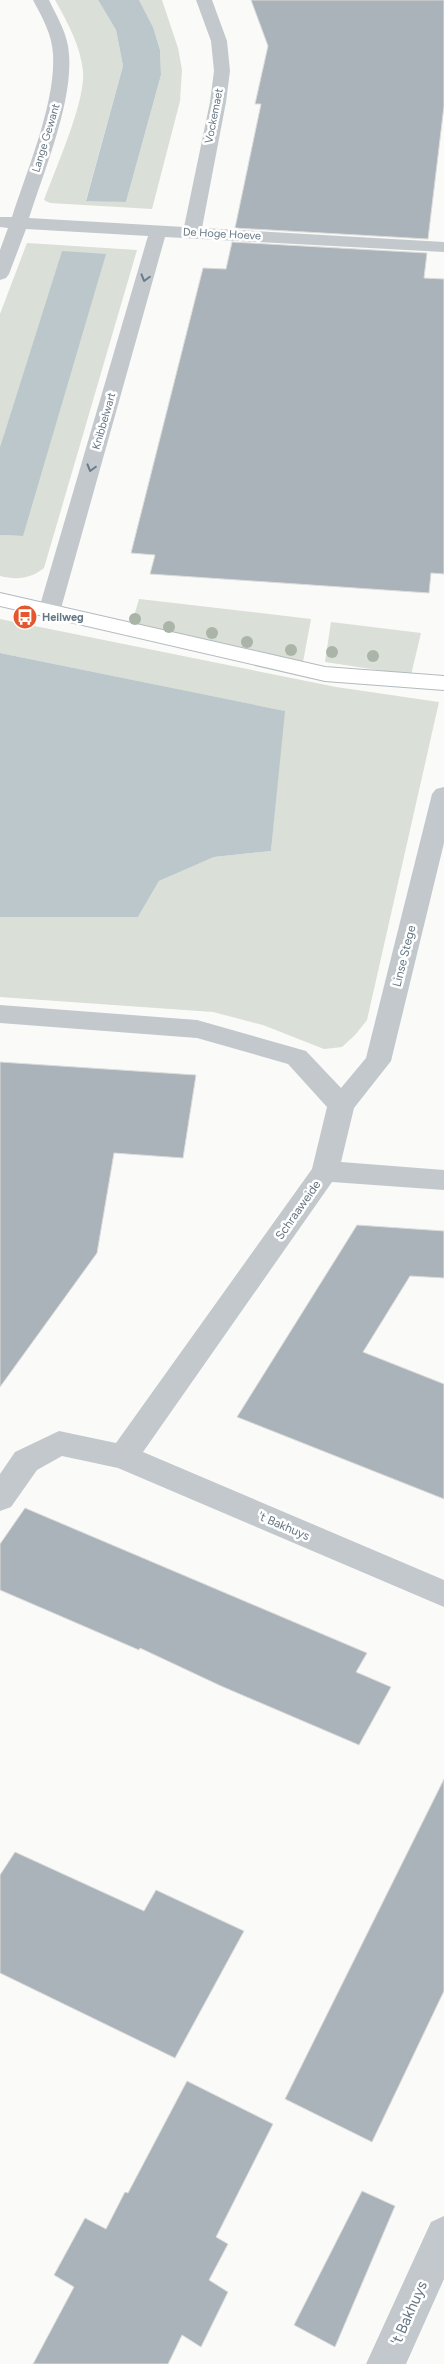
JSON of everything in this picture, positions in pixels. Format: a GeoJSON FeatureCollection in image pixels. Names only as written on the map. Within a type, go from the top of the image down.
{"type":"FeatureCollection","features":[{"type":"Feature","properties":{"kind":"street","name":"Lange Gewant"},"geometry":{"type":"LineString","coordinates":[[0,274],[20,223],[60,91],[61,52],[55,28],[41,0]]}},
{"type":"Feature","properties":{"kind":"street","name":"Vockemaet"},"geometry":{"type":"LineString","coordinates":[[192,233],[218,102],[222,71],[220,41],[204,0]]}},
{"type":"Feature","properties":{"kind":"street","name":"De Hoge Hoeve"},"geometry":{"type":"LineString","coordinates":[[0,222],[444,247]]}},
{"type":"Feature","properties":{"kind":"street","name":"Knibbelwart"},"geometry":{"type":"LineString","coordinates":[[49,612],[158,231]]}},
{"type":"Feature","properties":{"kind":"street"},"geometry":{"type":"LineString","coordinates":[[0,599],[49,612],[325,674],[444,683]]}},
{"type":"Feature","properties":{"kind":"street","name":"Linse Stege"},"geometry":{"type":"LineString","coordinates":[[341,1105],[378,1061],[444,794]]}},
{"type":"Feature","properties":{"kind":"street"},"geometry":{"type":"LineString","coordinates":[[0,1014],[197,1029],[297,1057],[341,1105]]}},
{"type":"Feature","properties":{"kind":"street","name":"Schraaweide"},"geometry":{"type":"LineString","coordinates":[[123,1457],[325,1171],[341,1105]]}},
{"type":"Feature","properties":{"kind":"street"},"geometry":{"type":"LineString","coordinates":[[325,1171],[444,1180]]}},
{"type":"Feature","properties":{"kind":"street"},"geometry":{"type":"LineString","coordinates":[[0,1498],[26,1460],[59,1442],[123,1457]]}},
{"type":"Feature","properties":{"kind":"street","name":"'t Bakhuys"},"geometry":{"type":"LineString","coordinates":[[123,1457],[444,1594]]}},
{"type":"Feature","properties":{"kind":"street","name":"'t Bakhuys"},"geometry":{"type":"LineString","coordinates":[[386,2364],[444,2235]]}},
{"type":"Feature","properties":{"kind":"shaded area"},"geometry":{"type":"Polygon","coordinates":[[[55,0],[98,0],[116,30],[123,66],[86,200],[126,202],[161,75],[160,50],[153,27],[139,0],[162,0],[178,48],[182,70],[180,101],[152,209],[50,203],[44,200],[75,117],[83,84],[83,71],[76,43],[55,0]]]}},
{"type":"Feature","properties":{"kind":"shaded area"},"geometry":{"type":"Polygon","coordinates":[[[98,0],[139,0],[153,27],[160,50],[161,75],[126,202],[86,201],[123,66],[116,30],[98,0]]]}},
{"type":"Feature","properties":{"kind":"shaded area"},"geometry":{"type":"Polygon","coordinates":[[[27,243],[137,250],[44,568],[23,578],[12,578],[0,576],[0,535],[23,536],[62,252],[0,447],[0,314],[27,243]]]}},
{"type":"Feature","properties":{"kind":"shaded area"},"geometry":{"type":"Polygon","coordinates":[[[62,251],[106,254],[23,536],[0,535],[0,447],[62,251]]]}},
{"type":"Feature","properties":{"kind":"shaded area"},"geometry":{"type":"Polygon","coordinates":[[[139,599],[311,619],[303,662],[131,626],[139,599]]]}},
{"type":"Feature","properties":{"kind":"shaded area"},"geometry":{"type":"Polygon","coordinates":[[[0,619],[336,687],[439,702],[367,1020],[342,1047],[324,1049],[263,1025],[213,1012],[0,997],[0,917],[138,917],[159,881],[214,857],[271,851],[284,711],[0,653],[0,619]]]}},
{"type":"Feature","properties":{"kind":"shaded area"},"geometry":{"type":"Polygon","coordinates":[[[331,622],[421,633],[411,675],[325,662],[331,622]]]}},
{"type":"Feature","properties":{"kind":"shaded area"},"geometry":{"type":"Polygon","coordinates":[[[0,653],[285,711],[271,851],[214,857],[159,881],[138,917],[0,917],[0,653]]]}},
{"type":"Feature","properties":{"kind":"building"},"geometry":{"type":"Polygon","coordinates":[[[251,0],[444,0],[444,106],[428,239],[235,228],[261,104],[255,104],[268,46],[251,0]]]}},
{"type":"Feature","properties":{"kind":"building"},"geometry":{"type":"Polygon","coordinates":[[[232,242],[427,253],[424,278],[444,279],[444,574],[431,573],[429,593],[150,574],[155,555],[131,553],[203,268],[226,269],[232,242]]]}},
{"type":"Feature","properties":{"kind":"building"},"geometry":{"type":"Polygon","coordinates":[[[0,1062],[196,1075],[183,1158],[114,1153],[97,1253],[0,1387],[0,1062]]]}},
{"type":"Feature","properties":{"kind":"building"},"geometry":{"type":"Polygon","coordinates":[[[357,1225],[444,1231],[444,1278],[410,1276],[363,1352],[444,1384],[444,1499],[237,1417],[357,1225]]]}},
{"type":"Feature","properties":{"kind":"building"},"geometry":{"type":"Polygon","coordinates":[[[25,1508],[367,1653],[356,1672],[391,1687],[359,1745],[221,1686],[140,1648],[139,1650],[0,1590],[0,1544],[25,1508]]]}},
{"type":"Feature","properties":{"kind":"building"},"geometry":{"type":"Polygon","coordinates":[[[444,1779],[444,1991],[372,2142],[285,2099],[444,1779]]]}},
{"type":"Feature","properties":{"kind":"building"},"geometry":{"type":"Polygon","coordinates":[[[15,1852],[144,1911],[156,1890],[244,1931],[175,2058],[0,1973],[0,1875],[15,1852]]]}},
{"type":"Feature","properties":{"kind":"building"},"geometry":{"type":"Polygon","coordinates":[[[187,2081],[273,2124],[216,2237],[228,2244],[209,2280],[228,2292],[201,2347],[182,2335],[168,2364],[33,2364],[74,2287],[54,2275],[85,2218],[106,2229],[125,2192],[128,2193],[187,2081]]]}},
{"type":"Feature","properties":{"kind":"building"},"geometry":{"type":"Polygon","coordinates":[[[362,2191],[395,2206],[335,2347],[294,2325],[362,2191]]]}},
{"type":"Feature","properties":{"kind":"place","name":"Heilweg"},"geometry":{"type":"Point","coordinates":[25,617]}}]}
